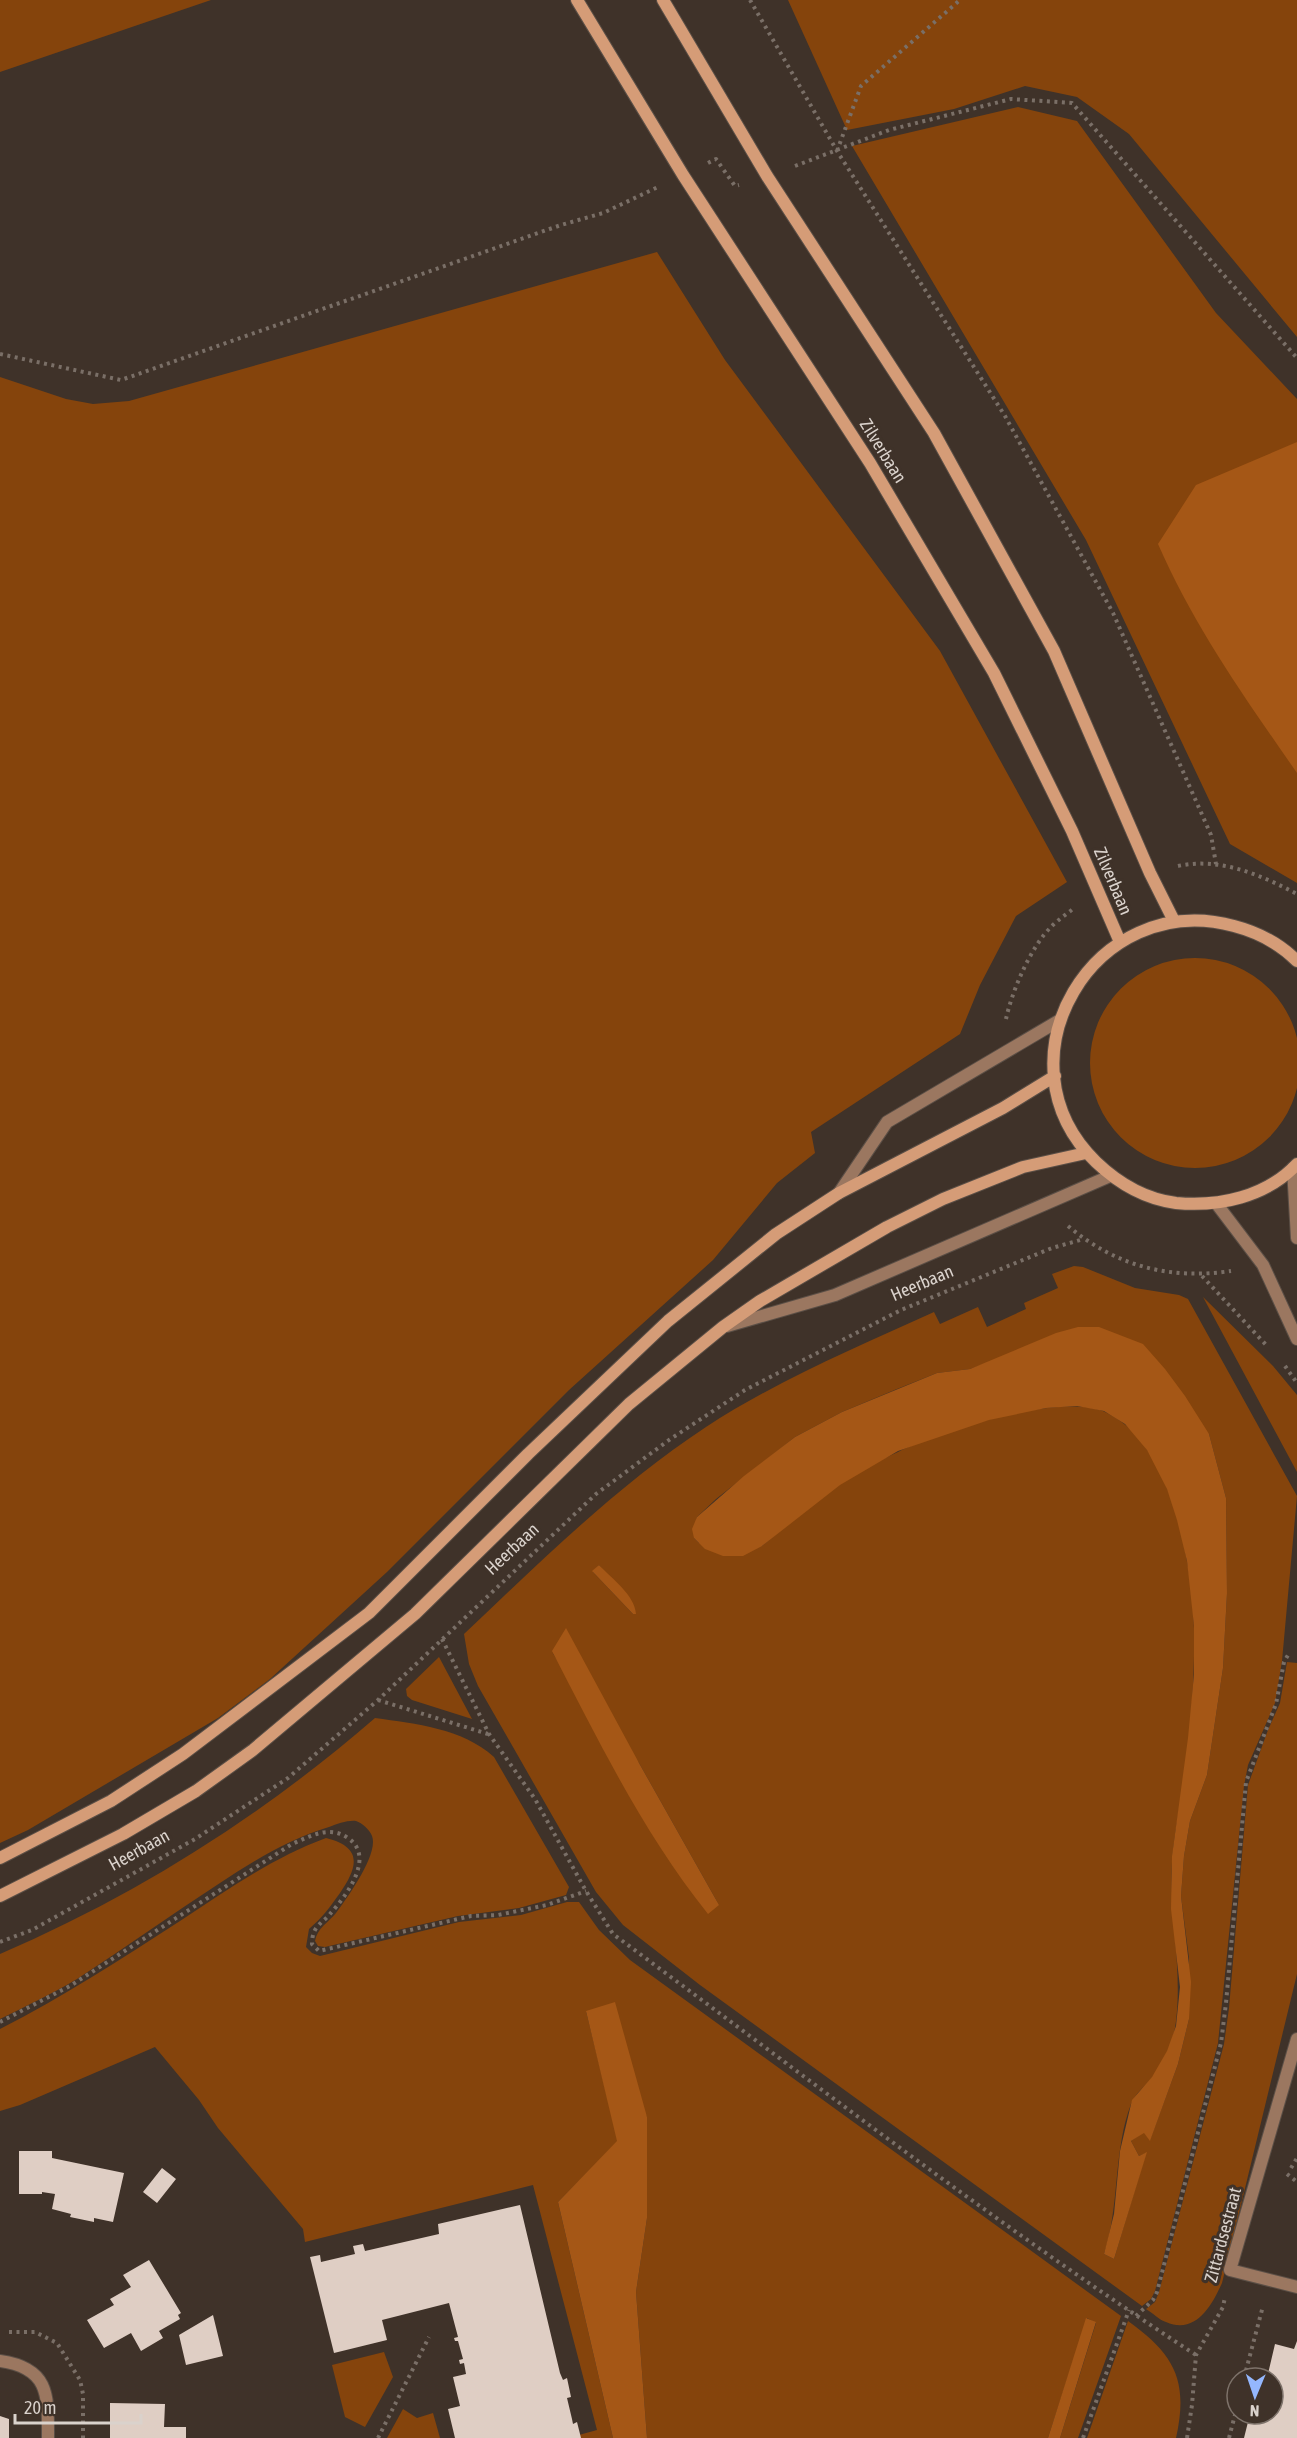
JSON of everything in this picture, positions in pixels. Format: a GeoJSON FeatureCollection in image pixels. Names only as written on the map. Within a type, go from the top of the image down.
{"type":"FeatureCollection","features":[{"type":"Feature","properties":{"kind":"main road","name":"Zilverbaan"},"geometry":{"type":"LineString","coordinates":[[577,0],[683,175],[870,463],[994,673],[1072,831],[1120,942]]}},
{"type":"Feature","properties":{"kind":"main road","name":"Zilverbaan"},"geometry":{"type":"LineString","coordinates":[[663,0],[767,176],[934,433],[1054,651],[1150,873],[1174,921]]}},
{"type":"Feature","properties":{"kind":"main road"},"geometry":{"type":"LineString","coordinates":[[1295,1166],[1276,1181],[1252,1194],[1216,1203],[1198,1205],[1169,1202],[1142,1194],[1110,1176],[1086,1153],[1066,1120],[1058,1098],[1055,1046],[1060,1020],[1077,985],[1099,958],[1120,942],[1145,929],[1174,921],[1218,921],[1251,930],[1281,947],[1297,961]]}},
{"type":"Feature","properties":{"kind":"main road"},"geometry":{"type":"LineString","coordinates":[[0,1858],[111,1801],[174,1760],[369,1613],[528,1454],[668,1321],[776,1234],[839,1193],[1003,1108],[1055,1076]]}},
{"type":"Feature","properties":{"kind":"main road","name":"Heerbaan"},"geometry":{"type":"LineString","coordinates":[[0,1896],[123,1834],[196,1791],[253,1750],[415,1614],[629,1404],[723,1327],[802,1275],[943,1199],[1023,1167],[1086,1153]]}},
{"type":"Feature","properties":{"kind":"street"},"geometry":{"type":"LineString","coordinates":[[839,1193],[887,1122],[1060,1020]]}},
{"type":"Feature","properties":{"kind":"street"},"geometry":{"type":"LineString","coordinates":[[1295,1166],[1297,1238]]}},
{"type":"Feature","properties":{"kind":"street","name":"Heerbaan"},"geometry":{"type":"LineString","coordinates":[[723,1327],[835,1295],[1110,1176]]}},
{"type":"Feature","properties":{"kind":"street"},"geometry":{"type":"LineString","coordinates":[[1216,1203],[1263,1266],[1297,1339]]}},
{"type":"Feature","properties":{"kind":"street","name":"Zittardsestraat"},"geometry":{"type":"LineString","coordinates":[[1230,2270],[1297,2039]]}},
{"type":"Feature","properties":{"kind":"street"},"geometry":{"type":"LineString","coordinates":[[1230,2270],[1297,2286]]}},
{"type":"Feature","properties":{"kind":"street"},"geometry":{"type":"LineString","coordinates":[[0,2361],[15,2364],[33,2372],[44,2385],[48,2407],[48,2438]]}},
{"type":"Feature","properties":{"kind":"path"},"geometry":{"type":"LineString","coordinates":[[750,0],[837,151],[1005,416],[1113,613],[1210,835],[1216,864]]}},
{"type":"Feature","properties":{"kind":"path"},"geometry":{"type":"LineString","coordinates":[[837,151],[861,86],[960,0]]}},
{"type":"Feature","properties":{"kind":"path"},"geometry":{"type":"LineString","coordinates":[[0,354],[121,380],[561,225],[603,213],[716,159],[735,186],[837,151],[889,130],[1011,99],[1072,103],[1297,358]]}},
{"type":"Feature","properties":{"kind":"path","name":"Heerbaan"},"geometry":{"type":"LineString","coordinates":[[0,1942],[32,1930],[195,1839],[288,1778],[378,1700],[596,1494],[669,1440],[745,1390],[901,1310],[1052,1248],[1084,1239],[1109,1254],[1140,1266],[1171,1273],[1201,1275]]}},
{"type":"Feature","properties":{"kind":"path"},"geometry":{"type":"LineString","coordinates":[[1201,1275],[1263,1266]]}},
{"type":"Feature","properties":{"kind":"path"},"geometry":{"type":"LineString","coordinates":[[1201,1275],[1272,1352]]}},
{"type":"Feature","properties":{"kind":"path"},"geometry":{"type":"LineString","coordinates":[[1280,1360],[1297,1383]]}},
{"type":"Feature","properties":{"kind":"path"},"geometry":{"type":"LineString","coordinates":[[441,1639],[489,1734],[535,1799],[586,1891],[613,1934],[967,2196],[1136,2316],[1196,2355]]}},
{"type":"Feature","properties":{"kind":"path"},"geometry":{"type":"LineString","coordinates":[[1136,2316],[1153,2300],[1157,2292],[1221,2043],[1246,1782],[1276,1704],[1284,1662],[1288,1655]]}},
{"type":"Feature","properties":{"kind":"path"},"geometry":{"type":"LineString","coordinates":[[378,1700],[489,1734]]}},
{"type":"Feature","properties":{"kind":"path"},"geometry":{"type":"LineString","coordinates":[[0,2022],[70,1986],[292,1844],[318,1833],[333,1831],[343,1835],[359,1850],[361,1859],[356,1875],[343,1897],[330,1915],[316,1927],[312,1944],[319,1951],[471,1916],[498,1916],[537,1907],[586,1891]]}},
{"type":"Feature","properties":{"kind":"path"},"geometry":{"type":"LineString","coordinates":[[1297,2158],[1287,2175],[1297,2182]]}},
{"type":"Feature","properties":{"kind":"path","name":"Zittardsestraat"},"geometry":{"type":"LineString","coordinates":[[1187,2438],[1196,2355],[1223,2307],[1230,2270]]}},
{"type":"Feature","properties":{"kind":"path"},"geometry":{"type":"LineString","coordinates":[[1247,2366],[1269,2279]]}},
{"type":"Feature","properties":{"kind":"path"},"geometry":{"type":"LineString","coordinates":[[1083,2438],[1129,2310]]}},
{"type":"Feature","properties":{"kind":"path"},"geometry":{"type":"LineString","coordinates":[[378,2438],[429,2337]]}},
{"type":"Feature","properties":{"kind":"shaded area"},"geometry":{"type":"Polygon","coordinates":[[[0,0],[211,0],[0,72],[0,0]]]}},
{"type":"Feature","properties":{"kind":"shaded area"},"geometry":{"type":"Polygon","coordinates":[[[788,0],[1297,0],[1297,337],[1129,134],[1077,97],[1025,86],[954,109],[847,130],[788,0]]]}},
{"type":"Feature","properties":{"kind":"shaded area"},"geometry":{"type":"Polygon","coordinates":[[[1018,107],[1077,121],[1216,313],[1297,399],[1297,883],[1230,844],[1086,540],[852,146],[1018,107]]]}},
{"type":"Feature","properties":{"kind":"shaded area"},"geometry":{"type":"Polygon","coordinates":[[[657,252],[725,360],[940,651],[1067,882],[1016,916],[980,985],[960,1034],[811,1132],[815,1153],[777,1183],[713,1260],[569,1390],[387,1572],[270,1679],[218,1718],[28,1830],[0,1843],[0,377],[66,399],[93,404],[129,401],[657,252]]]}},
{"type":"Feature","properties":{"kind":"shaded area"},"geometry":{"type":"Polygon","coordinates":[[[1297,442],[1297,773],[1205,634],[1172,575],[1158,544],[1196,485],[1297,442]]]}},
{"type":"Feature","properties":{"kind":"shaded area"},"geometry":{"type":"Polygon","coordinates":[[[1185,958],[1205,958],[1226,962],[1245,970],[1270,988],[1283,1004],[1296,1032],[1300,1063],[1296,1094],[1283,1122],[1270,1138],[1254,1151],[1226,1164],[1205,1168],[1185,1168],[1164,1164],[1145,1156],[1128,1145],[1113,1130],[1094,1094],[1090,1073],[1090,1053],[1094,1032],[1102,1013],[1113,996],[1128,981],[1164,962],[1185,958]]]}},
{"type":"Feature","properties":{"kind":"shaded area"},"geometry":{"type":"Polygon","coordinates":[[[1074,1266],[1083,1267],[1135,1288],[1179,1295],[1188,1299],[1297,1496],[1282,1661],[1275,1703],[1248,1765],[1244,1786],[1218,2043],[1155,2291],[1151,2299],[1142,2306],[700,1985],[623,1925],[596,1892],[478,1686],[469,1664],[464,1634],[611,1499],[673,1450],[733,1410],[818,1365],[934,1312],[940,1324],[978,1307],[987,1327],[1026,1309],[1024,1303],[1058,1288],[1052,1274],[1074,1266]],[[992,1361],[970,1369],[937,1373],[842,1412],[795,1437],[716,1499],[697,1517],[694,1538],[699,1543],[762,1546],[832,1490],[884,1459],[943,1434],[1002,1416],[1033,1410],[1087,1407],[1107,1413],[1129,1428],[1148,1451],[1163,1478],[1183,1540],[1189,1571],[1194,1628],[1193,1683],[1185,1774],[1174,1840],[1172,1871],[1178,1978],[1176,2021],[1164,2059],[1133,2100],[1125,2122],[1109,2235],[1104,2254],[1114,2259],[1146,2153],[1139,2156],[1131,2141],[1144,2132],[1150,2140],[1178,2064],[1189,2019],[1189,1958],[1181,1896],[1190,1821],[1207,1775],[1223,1668],[1227,1593],[1226,1498],[1209,1434],[992,1361]],[[599,1565],[593,1572],[635,1614],[599,1565]],[[552,1652],[719,1905],[639,1763],[552,1652]]]}},
{"type":"Feature","properties":{"kind":"shaded area"},"geometry":{"type":"Polygon","coordinates":[[[1203,1297],[1273,1366],[1297,1395],[1297,1472],[1203,1297]]]}},
{"type":"Feature","properties":{"kind":"shaded area"},"geometry":{"type":"Polygon","coordinates":[[[1078,1327],[1099,1327],[1143,1344],[1165,1369],[1209,1434],[1226,1498],[1227,1593],[1223,1668],[1207,1775],[1190,1821],[1181,1896],[1191,1982],[1189,2019],[1178,2064],[1150,2141],[1144,2133],[1131,2141],[1139,2156],[1147,2152],[1114,2259],[1104,2254],[1114,2214],[1120,2151],[1132,2100],[1152,2077],[1167,2051],[1176,2026],[1180,1987],[1171,1909],[1172,1856],[1194,1674],[1194,1626],[1187,1561],[1167,1489],[1147,1450],[1125,1424],[1104,1411],[1077,1406],[1046,1408],[989,1420],[898,1451],[840,1485],[762,1546],[743,1556],[723,1556],[705,1549],[694,1538],[692,1529],[697,1517],[744,1476],[795,1437],[842,1412],[937,1373],[970,1369],[1056,1333],[1078,1327]]]}},
{"type":"Feature","properties":{"kind":"shaded area"},"geometry":{"type":"Polygon","coordinates":[[[599,1565],[627,1594],[635,1607],[636,1614],[633,1614],[592,1571],[599,1565]]]}},
{"type":"Feature","properties":{"kind":"shaded area"},"geometry":{"type":"Polygon","coordinates":[[[566,1628],[719,1905],[708,1914],[643,1820],[552,1651],[566,1628]]]}},
{"type":"Feature","properties":{"kind":"shaded area"},"geometry":{"type":"Polygon","coordinates":[[[439,1657],[472,1719],[412,1700],[407,1696],[406,1689],[439,1657]]]}},
{"type":"Feature","properties":{"kind":"shaded area"},"geometry":{"type":"Polygon","coordinates":[[[1287,1662],[1297,1663],[1297,1974],[1222,2283],[1201,2316],[1186,2324],[1177,2325],[1163,2321],[1146,2309],[1155,2302],[1159,2292],[1224,2044],[1248,1785],[1280,1703],[1287,1662]]]}},
{"type":"Feature","properties":{"kind":"shaded area"},"geometry":{"type":"Polygon","coordinates":[[[375,1718],[422,1725],[453,1733],[481,1747],[494,1757],[569,1887],[566,1895],[519,1908],[458,1916],[325,1947],[318,1946],[315,1941],[318,1932],[347,1897],[361,1876],[371,1854],[373,1844],[370,1831],[356,1821],[346,1822],[314,1832],[259,1858],[77,1979],[0,2019],[0,1954],[100,1906],[196,1851],[288,1788],[375,1718]]]}},
{"type":"Feature","properties":{"kind":"shaded area"},"geometry":{"type":"Polygon","coordinates":[[[326,1838],[346,1847],[354,1859],[351,1875],[346,1884],[326,1912],[309,1929],[306,1947],[312,1953],[320,1956],[459,1922],[521,1915],[567,1902],[579,1902],[599,1930],[630,1960],[1121,2316],[1078,2438],[1060,2438],[1096,2323],[1087,2318],[1048,2438],[647,2438],[636,2292],[647,2218],[647,2117],[586,2011],[618,2141],[558,2202],[613,2438],[568,2438],[597,2430],[533,2185],[305,2242],[303,2229],[218,2128],[199,2100],[155,2047],[20,2105],[0,2111],[0,2029],[92,1977],[250,1875],[326,1838]]]}},
{"type":"Feature","properties":{"kind":"shaded area"},"geometry":{"type":"Polygon","coordinates":[[[615,2002],[647,2117],[647,2218],[636,2292],[647,2438],[613,2438],[558,2202],[617,2141],[586,2011],[615,2002]]]}},
{"type":"Feature","properties":{"kind":"shaded area"},"geometry":{"type":"Polygon","coordinates":[[[1086,2318],[1096,2322],[1060,2438],[1048,2438],[1086,2318]]]}},
{"type":"Feature","properties":{"kind":"shaded area"},"geometry":{"type":"Polygon","coordinates":[[[1128,2321],[1157,2345],[1174,2370],[1179,2384],[1180,2400],[1180,2418],[1176,2438],[1087,2438],[1128,2321]]]}},
{"type":"Feature","properties":{"kind":"shaded area"},"geometry":{"type":"Polygon","coordinates":[[[384,2352],[393,2377],[365,2427],[345,2417],[332,2365],[384,2352]]]}},
{"type":"Feature","properties":{"kind":"shaded area"},"geometry":{"type":"Polygon","coordinates":[[[403,2409],[417,2418],[433,2413],[440,2438],[387,2438],[403,2409]]]}},
{"type":"Feature","properties":{"kind":"building"},"geometry":{"type":"Polygon","coordinates":[[[19,2151],[52,2151],[52,2158],[124,2173],[113,2222],[94,2218],[94,2222],[70,2217],[71,2214],[52,2209],[55,2194],[42,2192],[42,2194],[19,2194],[19,2151]]]}},
{"type":"Feature","properties":{"kind":"building"},"geometry":{"type":"Polygon","coordinates":[[[162,2168],[176,2179],[157,2203],[143,2192],[162,2168]]]}},
{"type":"Feature","properties":{"kind":"building"},"geometry":{"type":"Polygon","coordinates":[[[520,2205],[560,2373],[563,2380],[567,2378],[571,2397],[567,2398],[573,2424],[577,2422],[581,2438],[455,2438],[448,2409],[460,2406],[453,2377],[466,2374],[464,2363],[460,2364],[459,2360],[463,2359],[458,2341],[454,2338],[458,2337],[449,2303],[382,2320],[387,2340],[334,2353],[310,2257],[320,2255],[321,2262],[355,2254],[353,2246],[363,2244],[365,2251],[439,2234],[438,2224],[520,2205]]]}},
{"type":"Feature","properties":{"kind":"building"},"geometry":{"type":"Polygon","coordinates":[[[149,2260],[181,2313],[178,2315],[180,2319],[159,2331],[163,2338],[141,2351],[131,2333],[104,2348],[87,2320],[114,2305],[110,2299],[131,2287],[123,2275],[149,2260]]]}},
{"type":"Feature","properties":{"kind":"building"},"geometry":{"type":"Polygon","coordinates":[[[213,2315],[223,2356],[186,2365],[179,2335],[213,2315]]]}},
{"type":"Feature","properties":{"kind":"building"},"geometry":{"type":"Polygon","coordinates":[[[1297,2341],[1297,2438],[1244,2438],[1247,2426],[1285,2426],[1285,2366],[1270,2366],[1275,2344],[1294,2349],[1297,2341]]]}},
{"type":"Feature","properties":{"kind":"building"},"geometry":{"type":"Polygon","coordinates":[[[110,2403],[165,2404],[164,2427],[186,2427],[186,2438],[110,2438],[110,2403]]]}},
{"type":"Feature","properties":{"kind":"building"},"geometry":{"type":"Polygon","coordinates":[[[0,2416],[9,2419],[9,2438],[0,2438],[0,2416]]]}}]}
